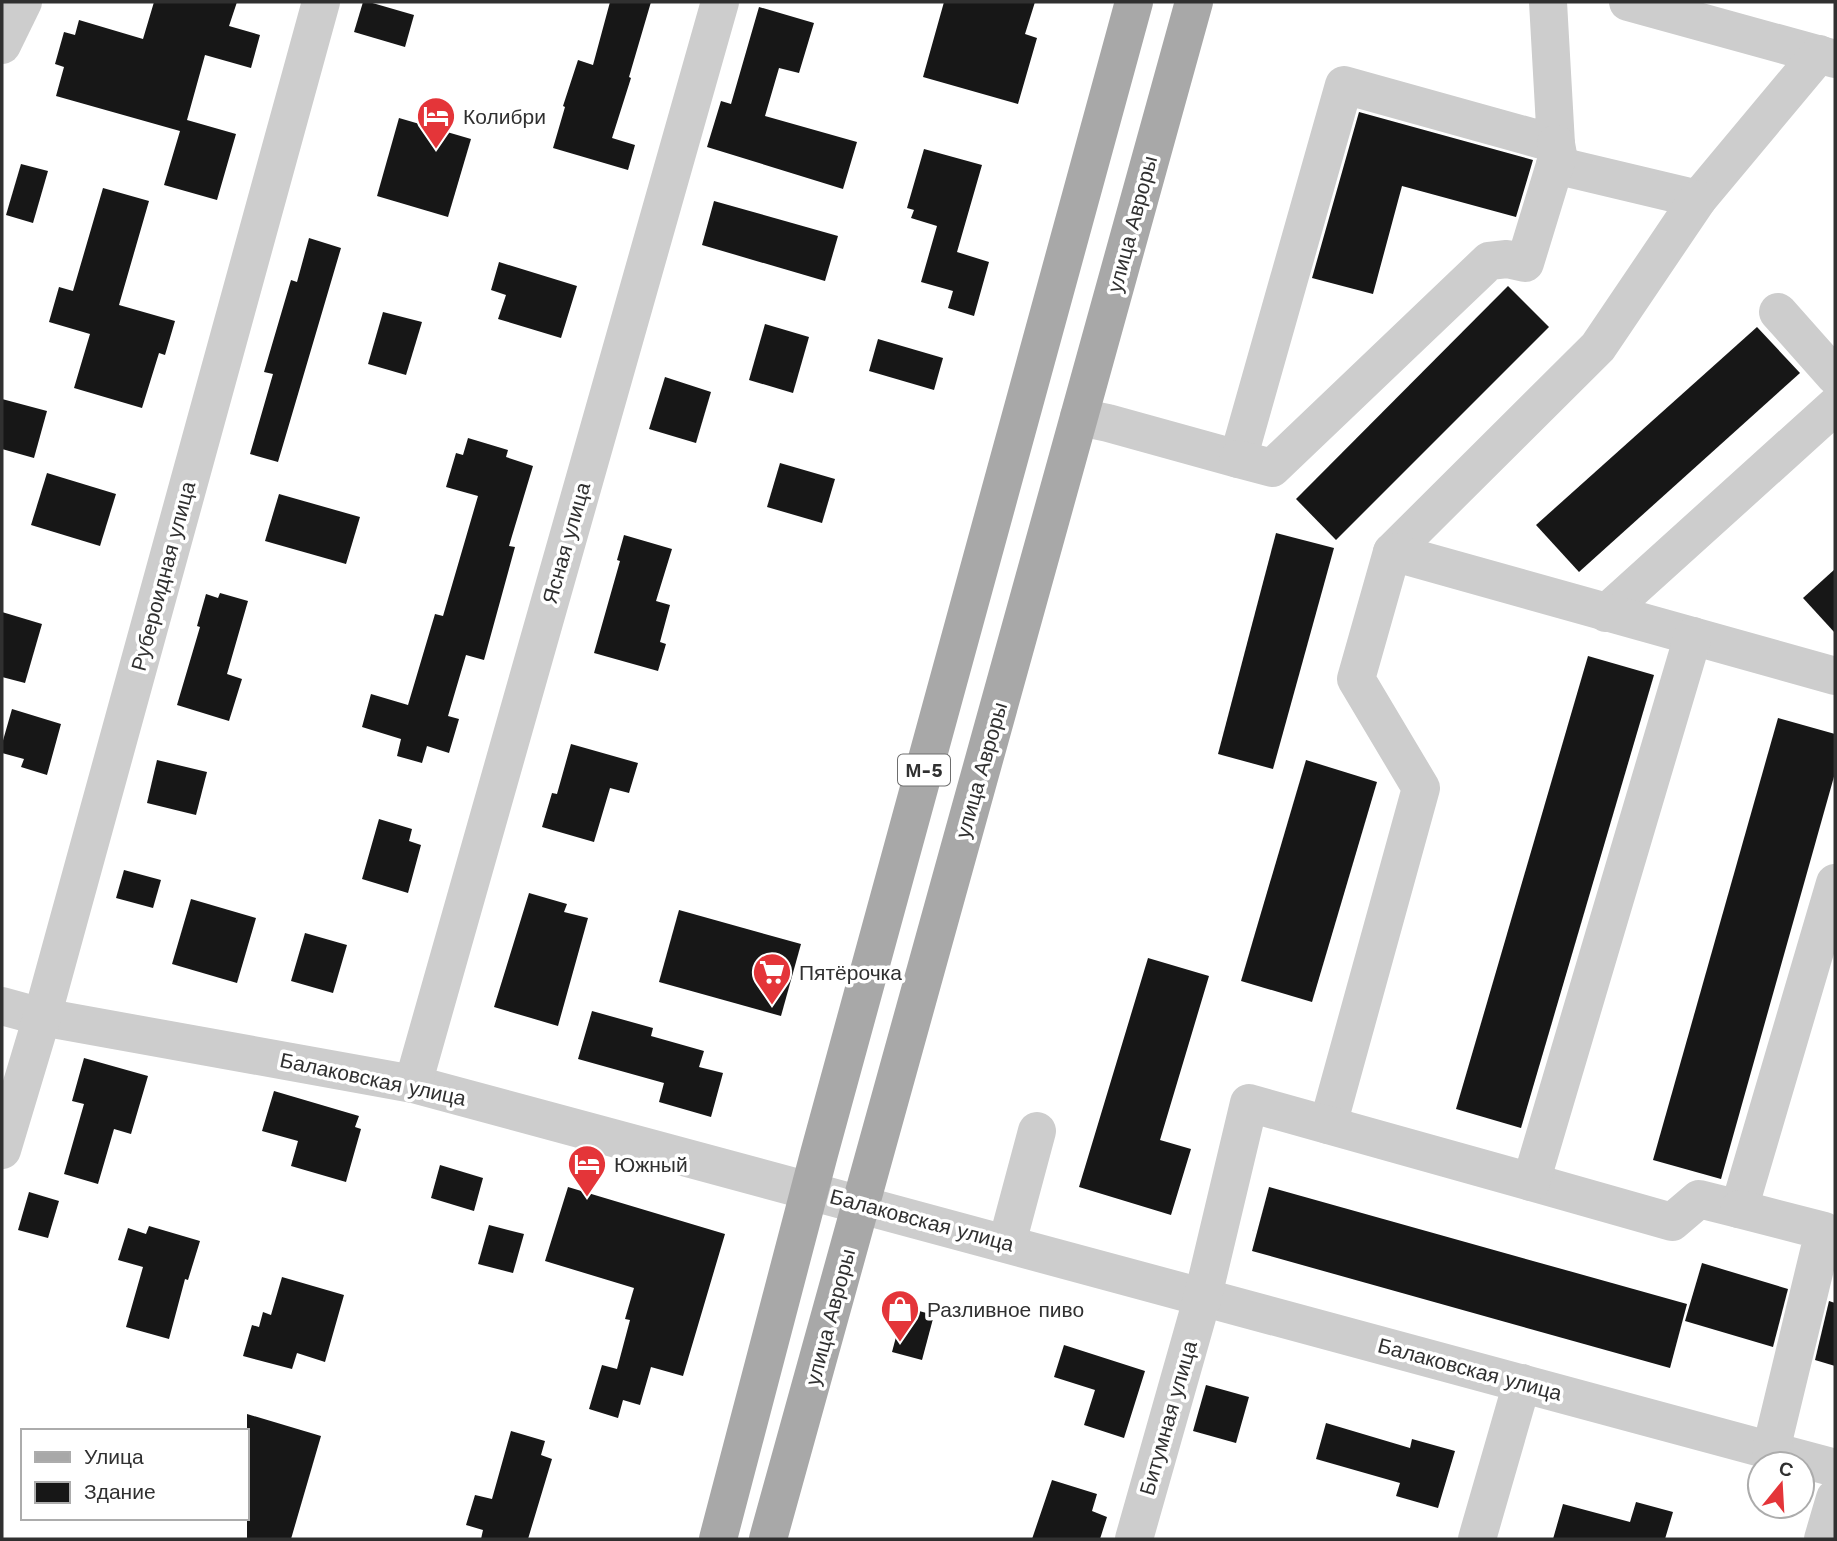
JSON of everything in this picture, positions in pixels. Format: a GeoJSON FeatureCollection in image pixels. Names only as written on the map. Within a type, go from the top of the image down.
{"type":"FeatureCollection","features":[{"type":"Feature","properties":{"kind":"main road","name":"М-5"},"geometry":{"type":"LineString","coordinates":[[718,1539],[810,1191],[1134,2]]}},
{"type":"Feature","properties":{"kind":"main road","name":"улица Авроры"},"geometry":{"type":"LineString","coordinates":[[768,1539],[1194,2]]}},
{"type":"Feature","properties":{"kind":"street"},"geometry":{"type":"LineString","coordinates":[[2,45],[23,2]]}},
{"type":"Feature","properties":{"kind":"street","name":"Рубероидная улица"},"geometry":{"type":"LineString","coordinates":[[2,1150],[42,1017],[321,2]]}},
{"type":"Feature","properties":{"kind":"street","name":"Ясная улица"},"geometry":{"type":"LineString","coordinates":[[413,1084],[720,2]]}},
{"type":"Feature","properties":{"kind":"street"},"geometry":{"type":"LineString","coordinates":[[1079,417],[1272,468],[1489,261],[1507,259],[1525,263],[1556,154],[1548,2]]}},
{"type":"Feature","properties":{"kind":"street"},"geometry":{"type":"LineString","coordinates":[[1628,2],[1827,57],[1698,199],[1598,347],[1392,552],[1356,679],[1421,788],[1328,1125],[1672,1222],[1699,1199],[1832,1230],[1771,1450]]}},
{"type":"Feature","properties":{"kind":"street"},"geometry":{"type":"LineString","coordinates":[[1238,459],[1344,85],[1698,199]]}},
{"type":"Feature","properties":{"kind":"street"},"geometry":{"type":"LineString","coordinates":[[1777,312],[1835,376]]}},
{"type":"Feature","properties":{"kind":"street"},"geometry":{"type":"LineString","coordinates":[[1606,612],[1835,406]]}},
{"type":"Feature","properties":{"kind":"street"},"geometry":{"type":"LineString","coordinates":[[1392,552],[1835,676]]}},
{"type":"Feature","properties":{"kind":"street"},"geometry":{"type":"LineString","coordinates":[[1531,1182],[1693,636]]}},
{"type":"Feature","properties":{"kind":"street"},"geometry":{"type":"LineString","coordinates":[[1739,1209],[1835,883]]}},
{"type":"Feature","properties":{"kind":"street","name":"Балаковская улица"},"geometry":{"type":"LineString","coordinates":[[2,1006],[42,1017],[413,1084],[1771,1450]]}},
{"type":"Feature","properties":{"kind":"street","name":"Битумная улица"},"geometry":{"type":"LineString","coordinates":[[1134,1539],[1203,1296],[1249,1103],[1328,1125]]}},
{"type":"Feature","properties":{"kind":"street"},"geometry":{"type":"LineString","coordinates":[[1007,1243],[1037,1131]]}},
{"type":"Feature","properties":{"kind":"street"},"geometry":{"type":"LineString","coordinates":[[1477,1539],[1522,1383]]}},
{"type":"Feature","properties":{"kind":"street","name":"Балаковская улица"},"geometry":{"type":"LineString","coordinates":[[1816,1463],[1835,1468]]}},
{"type":"Feature","properties":{"kind":"street"},"geometry":{"type":"LineString","coordinates":[[1823,1539],[1835,1498]]}},
{"type":"Feature","properties":{"kind":"building"},"geometry":{"type":"Polygon","coordinates":[[[154,2],[237,2],[229,26],[260,35],[251,68],[205,55],[187,120],[236,134],[217,200],[164,185],[180,131],[56,96],[64,67],[55,64],[64,32],[75,35],[79,20],[143,39],[154,2]]]}},
{"type":"Feature","properties":{"kind":"building"},"geometry":{"type":"Polygon","coordinates":[[[363,2],[414,15],[405,47],[354,32],[363,2]]]}},
{"type":"Feature","properties":{"kind":"building"},"geometry":{"type":"Polygon","coordinates":[[[610,2],[651,2],[612,138],[635,145],[628,170],[553,148],[578,60],[593,65],[610,2]]]}},
{"type":"Feature","properties":{"kind":"building"},"geometry":{"type":"Polygon","coordinates":[[[944,2],[1035,2],[1025,34],[1037,38],[1018,104],[923,77],[944,2]]]}},
{"type":"Feature","properties":{"kind":"building"},"geometry":{"type":"Polygon","coordinates":[[[759,7],[814,23],[799,73],[779,68],[765,116],[857,142],[843,189],[707,147],[721,101],[731,104],[759,7]]]}},
{"type":"Feature","properties":{"kind":"building"},"geometry":{"type":"Polygon","coordinates":[[[1359,112],[1533,160],[1516,217],[1402,186],[1373,294],[1312,278],[1359,112]]]}},
{"type":"Feature","properties":{"kind":"building"},"geometry":{"type":"Polygon","coordinates":[[[399,118],[471,139],[448,217],[377,196],[399,118]]]}},
{"type":"Feature","properties":{"kind":"building"},"geometry":{"type":"Polygon","coordinates":[[[924,149],[982,165],[957,252],[989,262],[974,316],[948,308],[953,291],[921,282],[937,226],[911,218],[914,210],[907,208],[924,149]]]}},
{"type":"Feature","properties":{"kind":"building"},"geometry":{"type":"Polygon","coordinates":[[[21,164],[48,171],[33,223],[6,215],[21,164]]]}},
{"type":"Feature","properties":{"kind":"building"},"geometry":{"type":"Polygon","coordinates":[[[103,188],[149,201],[119,305],[175,321],[165,355],[159,353],[142,408],[74,388],[90,334],[49,322],[59,287],[73,291],[103,188]]]}},
{"type":"Feature","properties":{"kind":"building"},"geometry":{"type":"Polygon","coordinates":[[[714,201],[838,236],[825,281],[702,245],[714,201]]]}},
{"type":"Feature","properties":{"kind":"building"},"geometry":{"type":"Polygon","coordinates":[[[309,238],[341,248],[278,462],[250,454],[273,374],[264,372],[291,280],[297,282],[309,238]]]}},
{"type":"Feature","properties":{"kind":"building"},"geometry":{"type":"Polygon","coordinates":[[[499,262],[577,286],[561,338],[498,319],[506,295],[491,290],[499,262]]]}},
{"type":"Feature","properties":{"kind":"building"},"geometry":{"type":"Polygon","coordinates":[[[1508,286],[1549,327],[1336,540],[1296,499],[1508,286]]]}},
{"type":"Feature","properties":{"kind":"building"},"geometry":{"type":"Polygon","coordinates":[[[383,312],[422,322],[406,375],[368,364],[383,312]]]}},
{"type":"Feature","properties":{"kind":"building"},"geometry":{"type":"Polygon","coordinates":[[[765,324],[809,337],[793,393],[749,380],[765,324]]]}},
{"type":"Feature","properties":{"kind":"building"},"geometry":{"type":"Polygon","coordinates":[[[1757,327],[1800,373],[1579,572],[1536,525],[1757,327]]]}},
{"type":"Feature","properties":{"kind":"building"},"geometry":{"type":"Polygon","coordinates":[[[878,339],[943,358],[934,390],[869,371],[878,339]]]}},
{"type":"Feature","properties":{"kind":"building"},"geometry":{"type":"Polygon","coordinates":[[[665,377],[711,392],[696,443],[649,429],[665,377]]]}},
{"type":"Feature","properties":{"kind":"building"},"geometry":{"type":"Polygon","coordinates":[[[2,399],[47,411],[34,458],[2,449],[2,399]]]}},
{"type":"Feature","properties":{"kind":"building"},"geometry":{"type":"Polygon","coordinates":[[[468,438],[508,450],[506,457],[533,466],[509,546],[515,547],[484,660],[466,655],[448,716],[459,719],[449,753],[427,746],[422,763],[397,756],[401,739],[362,727],[371,694],[408,705],[435,614],[443,616],[478,496],[446,487],[456,453],[463,455],[468,438]]]}},
{"type":"Feature","properties":{"kind":"building"},"geometry":{"type":"Polygon","coordinates":[[[780,463],[835,479],[822,523],[767,507],[780,463]]]}},
{"type":"Feature","properties":{"kind":"building"},"geometry":{"type":"Polygon","coordinates":[[[47,473],[116,494],[100,546],[31,525],[47,473]]]}},
{"type":"Feature","properties":{"kind":"building"},"geometry":{"type":"Polygon","coordinates":[[[279,494],[360,517],[346,564],[265,541],[279,494]]]}},
{"type":"Feature","properties":{"kind":"building"},"geometry":{"type":"Polygon","coordinates":[[[1276,533],[1334,548],[1273,769],[1218,754],[1276,533]]]}},
{"type":"Feature","properties":{"kind":"building"},"geometry":{"type":"Polygon","coordinates":[[[624,535],[672,549],[656,601],[670,605],[660,642],[666,644],[658,671],[594,653],[620,561],[617,560],[624,535]]]}},
{"type":"Feature","properties":{"kind":"building"},"geometry":{"type":"Polygon","coordinates":[[[1835,569],[1835,633],[1803,598],[1835,569]]]}},
{"type":"Feature","properties":{"kind":"building"},"geometry":{"type":"Polygon","coordinates":[[[220,593],[248,601],[227,674],[242,679],[229,721],[177,705],[200,627],[197,626],[206,594],[218,598],[220,593]]]}},
{"type":"Feature","properties":{"kind":"building"},"geometry":{"type":"Polygon","coordinates":[[[2,612],[42,624],[25,683],[2,677],[2,612]]]}},
{"type":"Feature","properties":{"kind":"building"},"geometry":{"type":"Polygon","coordinates":[[[1588,656],[1654,675],[1521,1128],[1456,1109],[1588,656]]]}},
{"type":"Feature","properties":{"kind":"building"},"geometry":{"type":"Polygon","coordinates":[[[12,709],[61,724],[47,775],[21,767],[24,759],[2,753],[12,709]]]}},
{"type":"Feature","properties":{"kind":"building"},"geometry":{"type":"Polygon","coordinates":[[[1778,718],[1835,734],[1835,773],[1721,1179],[1653,1160],[1778,718]]]}},
{"type":"Feature","properties":{"kind":"building"},"geometry":{"type":"Polygon","coordinates":[[[571,744],[638,763],[629,793],[610,788],[594,842],[542,827],[552,793],[557,794],[571,744]]]}},
{"type":"Feature","properties":{"kind":"building"},"geometry":{"type":"Polygon","coordinates":[[[157,760],[207,772],[196,815],[147,803],[157,760]]]}},
{"type":"Feature","properties":{"kind":"building"},"geometry":{"type":"Polygon","coordinates":[[[1306,760],[1377,782],[1312,1002],[1241,981],[1306,760]]]}},
{"type":"Feature","properties":{"kind":"building"},"geometry":{"type":"Polygon","coordinates":[[[379,819],[412,829],[409,841],[421,845],[408,893],[362,879],[379,819]]]}},
{"type":"Feature","properties":{"kind":"building"},"geometry":{"type":"Polygon","coordinates":[[[124,870],[161,880],[153,908],[116,898],[124,870]]]}},
{"type":"Feature","properties":{"kind":"building"},"geometry":{"type":"Polygon","coordinates":[[[529,893],[567,904],[564,912],[588,918],[558,1026],[494,1007],[529,893]]]}},
{"type":"Feature","properties":{"kind":"building"},"geometry":{"type":"Polygon","coordinates":[[[191,899],[256,918],[237,983],[172,964],[191,899]]]}},
{"type":"Feature","properties":{"kind":"building"},"geometry":{"type":"Polygon","coordinates":[[[679,910],[801,944],[781,1016],[659,982],[679,910]]]}},
{"type":"Feature","properties":{"kind":"building"},"geometry":{"type":"Polygon","coordinates":[[[305,933],[347,945],[333,993],[291,981],[305,933]]]}},
{"type":"Feature","properties":{"kind":"building"},"geometry":{"type":"Polygon","coordinates":[[[1148,958],[1209,976],[1160,1140],[1191,1149],[1171,1215],[1079,1187],[1148,958]]]}},
{"type":"Feature","properties":{"kind":"building"},"geometry":{"type":"Polygon","coordinates":[[[592,1011],[653,1028],[651,1036],[704,1051],[699,1067],[723,1073],[711,1117],[659,1102],[664,1083],[578,1059],[592,1011]]]}},
{"type":"Feature","properties":{"kind":"building"},"geometry":{"type":"Polygon","coordinates":[[[84,1058],[148,1076],[131,1134],[114,1129],[98,1184],[64,1174],[84,1104],[72,1101],[84,1058]]]}},
{"type":"Feature","properties":{"kind":"building"},"geometry":{"type":"Polygon","coordinates":[[[274,1091],[359,1116],[355,1127],[361,1129],[346,1182],[291,1166],[298,1141],[262,1131],[274,1091]]]}},
{"type":"Feature","properties":{"kind":"building"},"geometry":{"type":"Polygon","coordinates":[[[440,1165],[483,1178],[474,1211],[431,1198],[440,1165]]]}},
{"type":"Feature","properties":{"kind":"building"},"geometry":{"type":"Polygon","coordinates":[[[568,1187],[725,1234],[683,1376],[651,1367],[640,1405],[623,1400],[618,1418],[589,1409],[602,1365],[617,1369],[630,1320],[625,1319],[634,1288],[545,1261],[568,1187]]]}},
{"type":"Feature","properties":{"kind":"building"},"geometry":{"type":"Polygon","coordinates":[[[1269,1187],[1687,1304],[1670,1368],[1252,1251],[1269,1187]]]}},
{"type":"Feature","properties":{"kind":"building"},"geometry":{"type":"Polygon","coordinates":[[[29,1192],[59,1201],[48,1238],[18,1230],[29,1192]]]}},
{"type":"Feature","properties":{"kind":"building"},"geometry":{"type":"Polygon","coordinates":[[[489,1225],[524,1234],[513,1273],[478,1264],[489,1225]]]}},
{"type":"Feature","properties":{"kind":"building"},"geometry":{"type":"Polygon","coordinates":[[[149,1226],[200,1241],[188,1280],[185,1279],[169,1339],[126,1327],[143,1267],[118,1260],[128,1228],[146,1234],[149,1226]]]}},
{"type":"Feature","properties":{"kind":"building"},"geometry":{"type":"Polygon","coordinates":[[[1702,1263],[1788,1289],[1773,1347],[1685,1321],[1702,1263]]]}},
{"type":"Feature","properties":{"kind":"building"},"geometry":{"type":"Polygon","coordinates":[[[282,1277],[344,1295],[325,1362],[297,1353],[292,1369],[243,1356],[252,1325],[259,1327],[263,1312],[271,1315],[282,1277]]]}},
{"type":"Feature","properties":{"kind":"building"},"geometry":{"type":"Polygon","coordinates":[[[1829,1301],[1835,1303],[1835,1366],[1815,1360],[1829,1301]]]}},
{"type":"Feature","properties":{"kind":"building"},"geometry":{"type":"Polygon","coordinates":[[[904,1307],[934,1315],[922,1360],[892,1352],[904,1307]]]}},
{"type":"Feature","properties":{"kind":"building"},"geometry":{"type":"Polygon","coordinates":[[[1064,1345],[1145,1371],[1124,1438],[1084,1425],[1095,1390],[1054,1377],[1064,1345]]]}},
{"type":"Feature","properties":{"kind":"building"},"geometry":{"type":"Polygon","coordinates":[[[1206,1385],[1249,1397],[1236,1443],[1193,1431],[1206,1385]]]}},
{"type":"Feature","properties":{"kind":"building"},"geometry":{"type":"Polygon","coordinates":[[[247,1414],[321,1436],[291,1539],[247,1539],[247,1414]]]}},
{"type":"Feature","properties":{"kind":"building"},"geometry":{"type":"Polygon","coordinates":[[[1326,1423],[1410,1448],[1412,1439],[1455,1451],[1438,1508],[1396,1496],[1400,1483],[1316,1459],[1326,1423]]]}},
{"type":"Feature","properties":{"kind":"building"},"geometry":{"type":"Polygon","coordinates":[[[511,1431],[545,1441],[541,1455],[552,1459],[528,1539],[481,1539],[483,1530],[466,1525],[475,1495],[492,1499],[511,1431]]]}},
{"type":"Feature","properties":{"kind":"building"},"geometry":{"type":"Polygon","coordinates":[[[1052,1480],[1097,1494],[1092,1511],[1107,1517],[1100,1539],[1032,1539],[1052,1480]]]}},
{"type":"Feature","properties":{"kind":"building"},"geometry":{"type":"Polygon","coordinates":[[[1636,1502],[1673,1512],[1665,1539],[1553,1539],[1563,1504],[1630,1522],[1636,1502]]]}},
{"type":"Feature","properties":{"kind":"place","name":"Колибри"},"geometry":{"type":"Point","coordinates":[436,150]}},
{"type":"Feature","properties":{"kind":"place","name":"Пятёрочка"},"geometry":{"type":"Point","coordinates":[772,1006]}},
{"type":"Feature","properties":{"kind":"place","name":"Южный"},"geometry":{"type":"Point","coordinates":[587,1198]}},
{"type":"Feature","properties":{"kind":"place","name":"Разливное пиво"},"geometry":{"type":"Point","coordinates":[900,1343]}}]}
